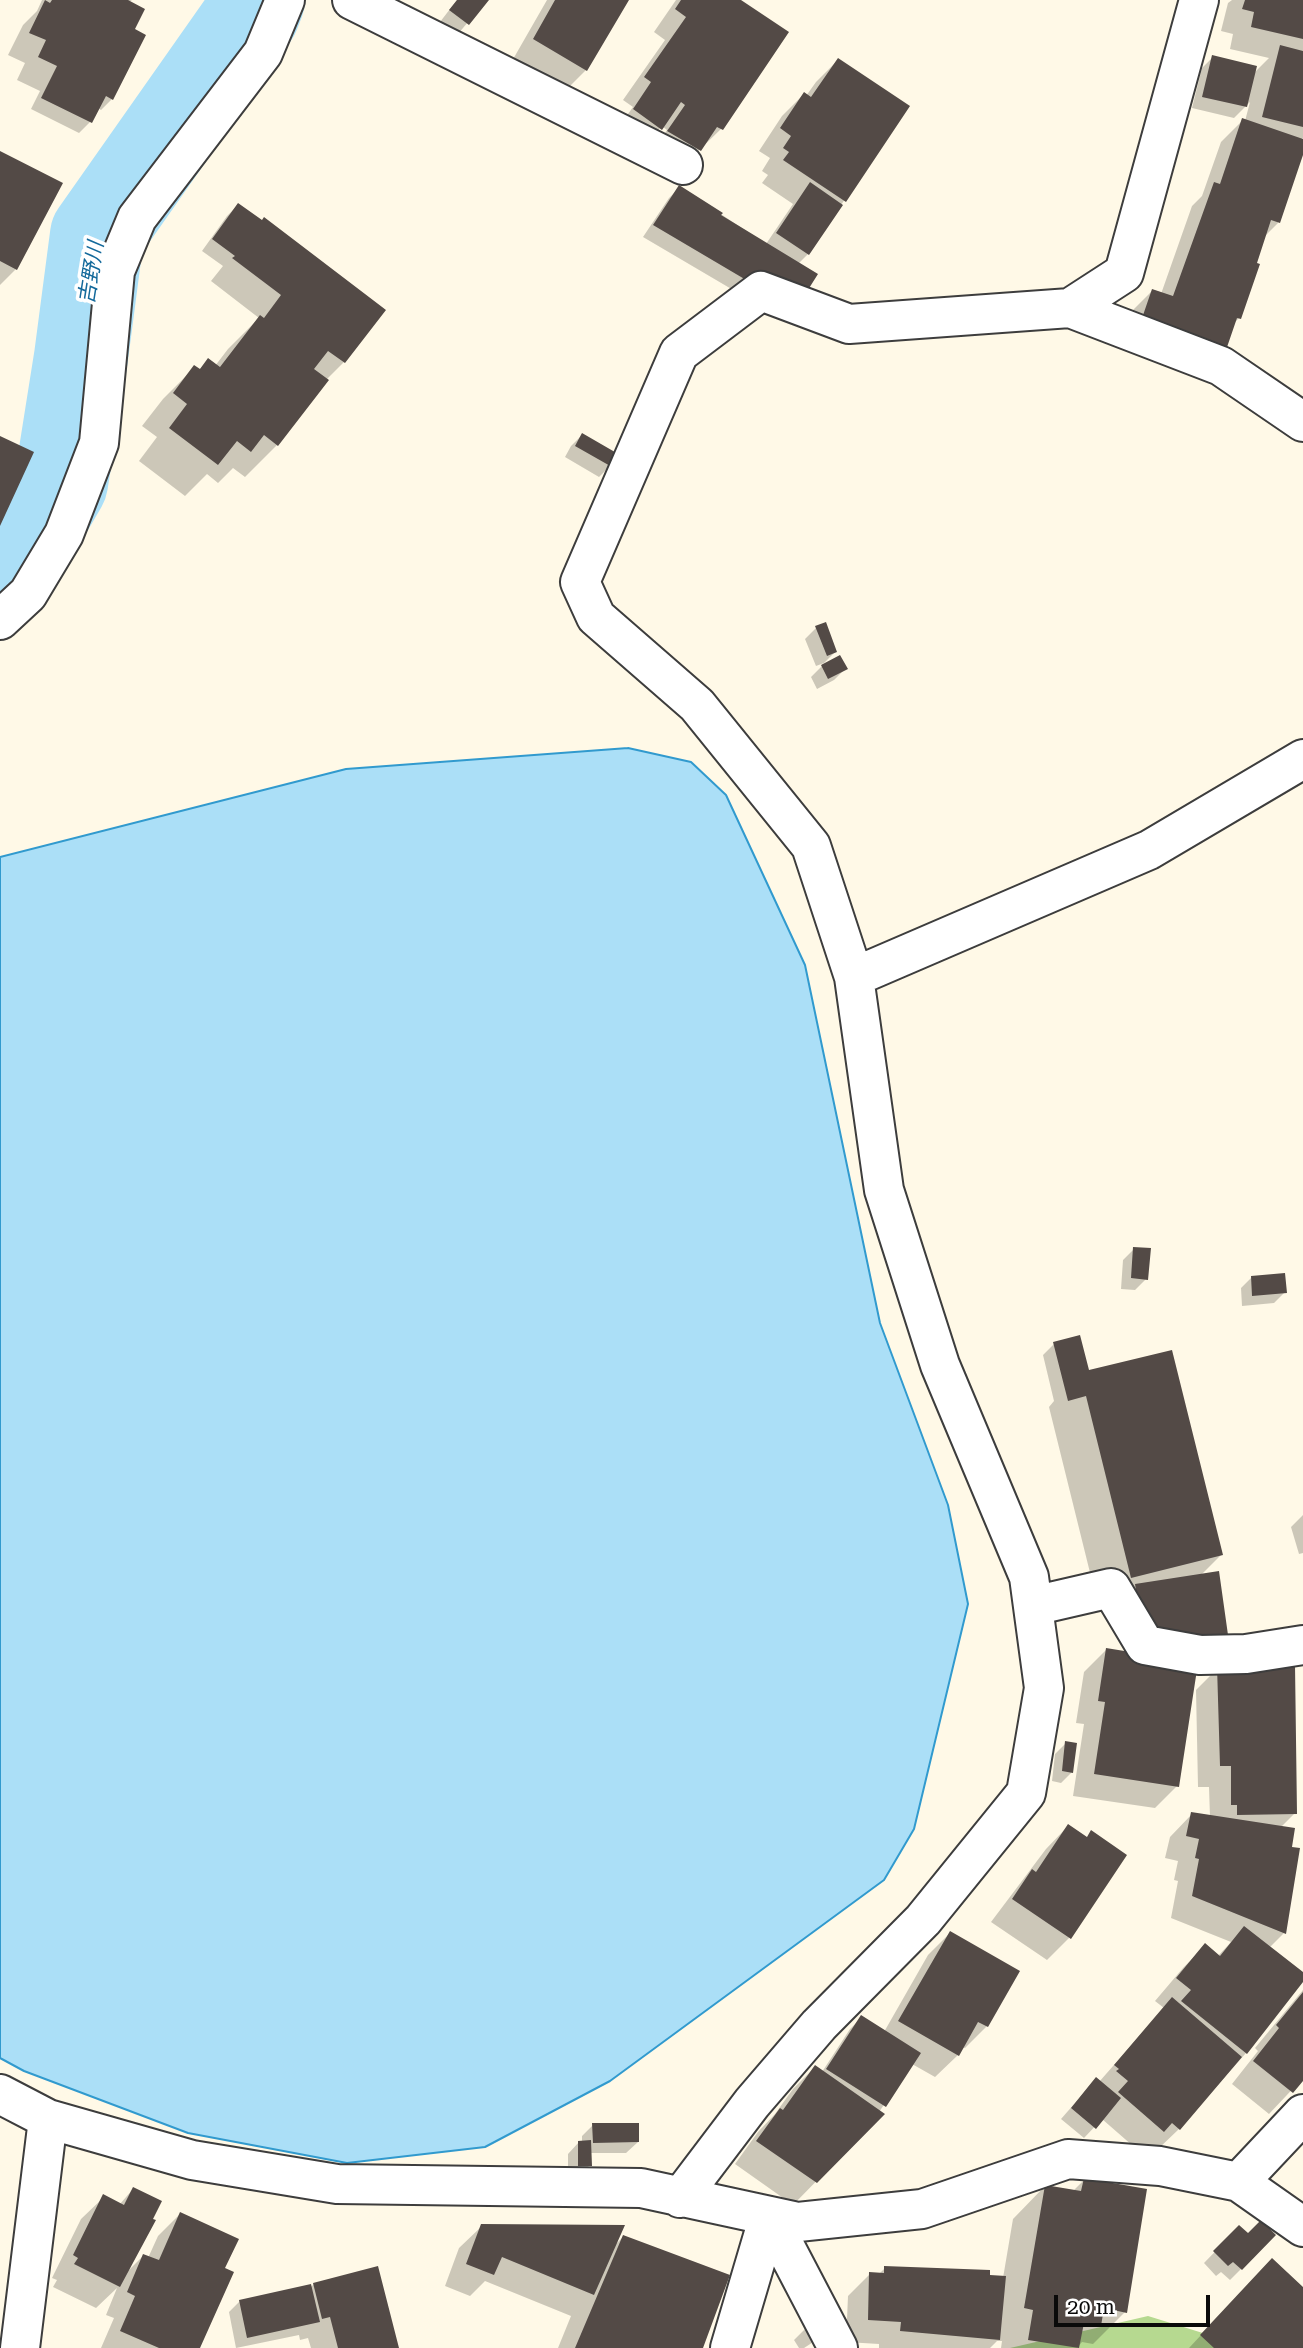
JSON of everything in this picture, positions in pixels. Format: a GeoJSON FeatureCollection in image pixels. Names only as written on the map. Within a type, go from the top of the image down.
{"type":"FeatureCollection","features":[{"type":"Feature","properties":{"kind":"street"},"geometry":{"type":"LineString","coordinates":[[0,620],[28,594],[64,534],[99,443],[115,271],[137,218],[263,53],[285,0]]}},
{"type":"Feature","properties":{"kind":"street"},"geometry":{"type":"LineString","coordinates":[[352,0],[683,164]]}},
{"type":"Feature","properties":{"kind":"street"},"geometry":{"type":"LineString","coordinates":[[1070,308],[1125,273],[1199,0]]}},
{"type":"Feature","properties":{"kind":"street"},"geometry":{"type":"LineString","coordinates":[[680,2198],[752,2103],[820,2025],[923,1920],[1026,1793],[1044,1688],[1029,1577],[940,1365],[884,1190],[853,977],[811,846],[697,705],[596,617],[580,582],[679,353],[761,290],[849,324],[1070,308],[1221,366],[1303,422]]}},
{"type":"Feature","properties":{"kind":"street"},"geometry":{"type":"LineString","coordinates":[[853,977],[1149,850],[1303,759]]}},
{"type":"Feature","properties":{"kind":"street"},"geometry":{"type":"LineString","coordinates":[[1033,1606],[1111,1588],[1144,1645],[1200,1655],[1246,1654],[1303,1645]]}},
{"type":"Feature","properties":{"kind":"street"},"geometry":{"type":"LineString","coordinates":[[0,2094],[48,2119],[192,2160],[337,2184],[641,2188],[798,2222],[922,2209],[1068,2159],[1160,2166],[1239,2182],[1303,2227]]}},
{"type":"Feature","properties":{"kind":"street"},"geometry":{"type":"LineString","coordinates":[[1239,2182],[1303,2114]]}},
{"type":"Feature","properties":{"kind":"street"},"geometry":{"type":"LineString","coordinates":[[20,2348],[48,2119]]}},
{"type":"Feature","properties":{"kind":"street"},"geometry":{"type":"LineString","coordinates":[[730,2348],[768,2216]]}},
{"type":"Feature","properties":{"kind":"street"},"geometry":{"type":"LineString","coordinates":[[768,2216],[838,2348]]}},
{"type":"Feature","properties":{"kind":"green space"},"geometry":{"type":"Polygon","coordinates":[[[1148,2316],[1251,2348],[1010,2348],[1148,2316]]]}},
{"type":"Feature","properties":{"kind":"water"},"geometry":{"type":"Polygon","coordinates":[[[628,748],[691,762],[726,795],[805,965],[880,1323],[948,1505],[968,1604],[914,1829],[884,1880],[610,2081],[485,2147],[347,2163],[188,2133],[24,2071],[0,2058],[0,857],[346,769],[628,748]]]}},
{"type":"Feature","properties":{"kind":"building"},"geometry":{"type":"Polygon","coordinates":[[[45,0],[50,3],[52,0],[128,0],[145,9],[135,29],[146,35],[113,100],[106,96],[92,123],[41,98],[57,66],[38,57],[46,40],[29,33],[45,0]]]}},
{"type":"Feature","properties":{"kind":"building"},"geometry":{"type":"Polygon","coordinates":[[[457,0],[489,0],[469,25],[449,10],[457,0]]]}},
{"type":"Feature","properties":{"kind":"building"},"geometry":{"type":"Polygon","coordinates":[[[555,0],[629,0],[587,71],[533,39],[555,0]]]}},
{"type":"Feature","properties":{"kind":"building"},"geometry":{"type":"Polygon","coordinates":[[[681,0],[741,0],[789,32],[723,130],[717,127],[701,151],[667,131],[685,105],[681,102],[662,130],[633,109],[651,82],[644,77],[686,17],[675,9],[681,0]]]}},
{"type":"Feature","properties":{"kind":"building"},"geometry":{"type":"Polygon","coordinates":[[[1245,0],[1303,0],[1303,39],[1251,27],[1254,12],[1242,9],[1245,0]]]}},
{"type":"Feature","properties":{"kind":"building"},"geometry":{"type":"Polygon","coordinates":[[[1280,45],[1303,51],[1303,127],[1262,117],[1280,45]]]}},
{"type":"Feature","properties":{"kind":"building"},"geometry":{"type":"Polygon","coordinates":[[[1212,55],[1257,66],[1247,107],[1202,97],[1212,55]]]}},
{"type":"Feature","properties":{"kind":"building"},"geometry":{"type":"Polygon","coordinates":[[[838,58],[910,106],[846,202],[783,160],[789,152],[783,148],[791,136],[780,128],[804,92],[811,97],[838,58]]]}},
{"type":"Feature","properties":{"kind":"building"},"geometry":{"type":"Polygon","coordinates":[[[1242,118],[1303,139],[1303,155],[1280,223],[1271,220],[1257,263],[1260,264],[1241,319],[1237,318],[1225,353],[1140,324],[1152,289],[1173,296],[1214,182],[1220,184],[1242,118]]]}},
{"type":"Feature","properties":{"kind":"building"},"geometry":{"type":"Polygon","coordinates":[[[0,151],[63,183],[17,270],[0,261],[0,151]]]}},
{"type":"Feature","properties":{"kind":"building"},"geometry":{"type":"Polygon","coordinates":[[[810,182],[843,205],[809,255],[776,233],[810,182]]]}},
{"type":"Feature","properties":{"kind":"building"},"geometry":{"type":"Polygon","coordinates":[[[679,185],[723,213],[721,215],[818,274],[806,293],[758,287],[653,225],[679,185]]]}},
{"type":"Feature","properties":{"kind":"building"},"geometry":{"type":"Polygon","coordinates":[[[238,203],[262,220],[264,217],[386,310],[345,363],[328,351],[314,369],[329,380],[278,446],[264,435],[251,452],[237,441],[218,465],[169,428],[187,404],[173,393],[194,365],[200,369],[208,358],[220,367],[260,315],[264,318],[281,295],[232,258],[235,256],[212,239],[238,203]]]}},
{"type":"Feature","properties":{"kind":"building"},"geometry":{"type":"Polygon","coordinates":[[[582,433],[620,455],[612,467],[575,446],[582,433]]]}},
{"type":"Feature","properties":{"kind":"building"},"geometry":{"type":"Polygon","coordinates":[[[0,436],[34,452],[0,526],[0,436]]]}},
{"type":"Feature","properties":{"kind":"building"},"geometry":{"type":"Polygon","coordinates":[[[826,622],[837,652],[827,656],[815,626],[826,622]]]}},
{"type":"Feature","properties":{"kind":"building"},"geometry":{"type":"Polygon","coordinates":[[[840,655],[848,669],[828,679],[821,665],[840,655]]]}},
{"type":"Feature","properties":{"kind":"building"},"geometry":{"type":"Polygon","coordinates":[[[1133,1247],[1151,1248],[1148,1280],[1131,1278],[1133,1247]]]}},
{"type":"Feature","properties":{"kind":"building"},"geometry":{"type":"Polygon","coordinates":[[[1285,1273],[1287,1293],[1252,1296],[1251,1276],[1285,1273]]]}},
{"type":"Feature","properties":{"kind":"building"},"geometry":{"type":"Polygon","coordinates":[[[1080,1335],[1089,1370],[1172,1350],[1223,1555],[1131,1578],[1086,1396],[1068,1401],[1053,1342],[1080,1335]]]}},
{"type":"Feature","properties":{"kind":"building"},"geometry":{"type":"Polygon","coordinates":[[[1219,1571],[1228,1635],[1174,1641],[1150,1625],[1139,1609],[1135,1584],[1219,1571]]]}},
{"type":"Feature","properties":{"kind":"building"},"geometry":{"type":"Polygon","coordinates":[[[1106,1648],[1198,1663],[1179,1787],[1094,1774],[1105,1702],[1098,1701],[1106,1648]]]}},
{"type":"Feature","properties":{"kind":"building"},"geometry":{"type":"Polygon","coordinates":[[[1295,1665],[1297,1814],[1237,1815],[1237,1805],[1231,1805],[1231,1766],[1220,1766],[1217,1666],[1295,1665]]]}},
{"type":"Feature","properties":{"kind":"building"},"geometry":{"type":"Polygon","coordinates":[[[1065,1741],[1077,1743],[1073,1773],[1062,1771],[1065,1741]]]}},
{"type":"Feature","properties":{"kind":"building"},"geometry":{"type":"Polygon","coordinates":[[[1191,1812],[1295,1828],[1292,1847],[1300,1848],[1286,1934],[1192,1896],[1199,1859],[1195,1858],[1199,1839],[1186,1836],[1191,1812]]]}},
{"type":"Feature","properties":{"kind":"building"},"geometry":{"type":"Polygon","coordinates":[[[1068,1824],[1087,1837],[1091,1830],[1127,1855],[1071,1939],[1012,1899],[1032,1869],[1036,1872],[1068,1824]]]}},
{"type":"Feature","properties":{"kind":"building"},"geometry":{"type":"Polygon","coordinates":[[[1244,1926],[1303,1972],[1303,1982],[1247,2054],[1181,2001],[1191,1990],[1176,1978],[1205,1943],[1220,1956],[1244,1926]]]}},
{"type":"Feature","properties":{"kind":"building"},"geometry":{"type":"Polygon","coordinates":[[[950,1931],[1020,1971],[988,2027],[978,2022],[959,2056],[898,2021],[950,1931]]]}},
{"type":"Feature","properties":{"kind":"building"},"geometry":{"type":"Polygon","coordinates":[[[1303,1992],[1303,2081],[1293,2093],[1253,2061],[1279,2028],[1276,2025],[1303,1992]]]}},
{"type":"Feature","properties":{"kind":"building"},"geometry":{"type":"Polygon","coordinates":[[[1172,1997],[1242,2057],[1180,2130],[1172,2123],[1164,2132],[1118,2092],[1128,2081],[1116,2071],[1119,2069],[1114,2065],[1172,1997]]]}},
{"type":"Feature","properties":{"kind":"building"},"geometry":{"type":"Polygon","coordinates":[[[861,2015],[921,2053],[886,2107],[826,2069],[861,2015]]]}},
{"type":"Feature","properties":{"kind":"building"},"geometry":{"type":"Polygon","coordinates":[[[815,2065],[885,2114],[817,2183],[756,2141],[780,2108],[783,2110],[815,2065]]]}},
{"type":"Feature","properties":{"kind":"building"},"geometry":{"type":"Polygon","coordinates":[[[1096,2077],[1121,2098],[1096,2129],[1071,2108],[1096,2077]]]}},
{"type":"Feature","properties":{"kind":"building"},"geometry":{"type":"Polygon","coordinates":[[[592,2123],[639,2123],[639,2142],[593,2143],[592,2123]]]}},
{"type":"Feature","properties":{"kind":"building"},"geometry":{"type":"Polygon","coordinates":[[[591,2140],[592,2166],[578,2166],[578,2141],[591,2140]]]}},
{"type":"Feature","properties":{"kind":"building"},"geometry":{"type":"Polygon","coordinates":[[[1084,2178],[1147,2189],[1127,2313],[1104,2308],[1101,2326],[1084,2323],[1079,2348],[1028,2340],[1033,2310],[1024,2308],[1045,2185],[1081,2191],[1084,2178]]]}},
{"type":"Feature","properties":{"kind":"building"},"geometry":{"type":"Polygon","coordinates":[[[133,2187],[162,2201],[153,2219],[156,2220],[120,2287],[74,2264],[78,2258],[73,2255],[103,2194],[124,2205],[133,2187]]]}},
{"type":"Feature","properties":{"kind":"building"},"geometry":{"type":"Polygon","coordinates":[[[180,2212],[239,2239],[225,2268],[234,2272],[200,2348],[159,2348],[120,2331],[135,2296],[127,2292],[143,2254],[159,2260],[180,2212]]]}},
{"type":"Feature","properties":{"kind":"building"},"geometry":{"type":"Polygon","coordinates":[[[1261,2220],[1276,2235],[1242,2270],[1233,2262],[1228,2266],[1213,2251],[1239,2225],[1248,2233],[1261,2220]]]}},
{"type":"Feature","properties":{"kind":"building"},"geometry":{"type":"Polygon","coordinates":[[[481,2224],[625,2225],[594,2295],[502,2257],[494,2275],[466,2264],[481,2224]]]}},
{"type":"Feature","properties":{"kind":"building"},"geometry":{"type":"Polygon","coordinates":[[[623,2235],[730,2275],[703,2348],[575,2348],[623,2235]]]}},
{"type":"Feature","properties":{"kind":"building"},"geometry":{"type":"Polygon","coordinates":[[[1272,2258],[1303,2287],[1303,2348],[1214,2348],[1200,2335],[1272,2258]]]}},
{"type":"Feature","properties":{"kind":"building"},"geometry":{"type":"Polygon","coordinates":[[[378,2266],[399,2348],[338,2348],[330,2317],[322,2319],[313,2283],[378,2266]]]}},
{"type":"Feature","properties":{"kind":"building"},"geometry":{"type":"Polygon","coordinates":[[[884,2266],[990,2270],[990,2275],[1006,2276],[1000,2340],[900,2331],[901,2322],[868,2320],[869,2272],[884,2273],[884,2266]]]}},
{"type":"Feature","properties":{"kind":"building"},"geometry":{"type":"Polygon","coordinates":[[[311,2284],[320,2322],[247,2338],[239,2300],[311,2284]]]}},
{"type":"Feature","properties":{"kind":"waterway","name":"吉野川"},"geometry":{"type":"LineString","coordinates":[[0,572],[19,555],[61,483],[97,235],[253,13],[258,0]]}}]}
